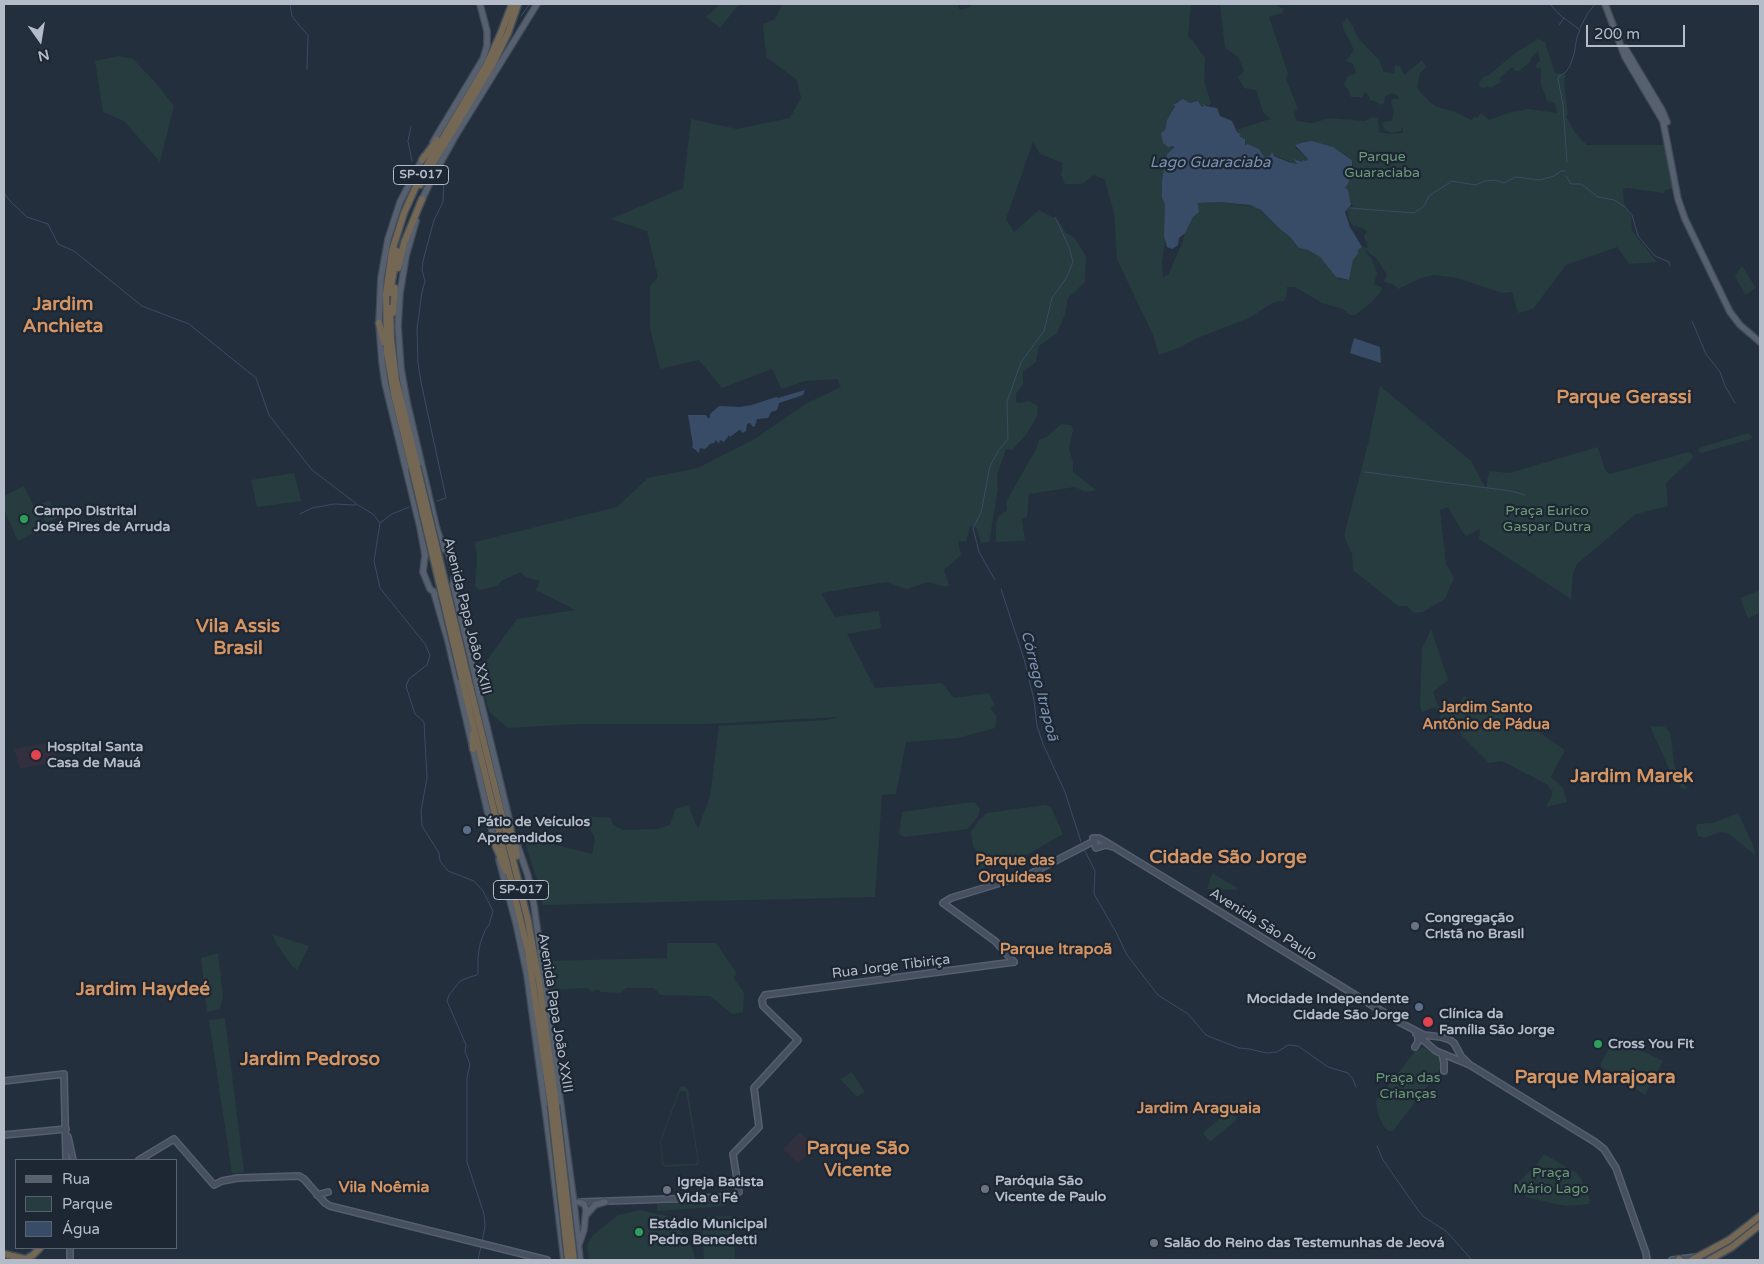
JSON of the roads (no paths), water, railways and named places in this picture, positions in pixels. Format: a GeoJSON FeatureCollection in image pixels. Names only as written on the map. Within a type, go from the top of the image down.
{"type":"FeatureCollection","features":[{"type":"Feature","properties":{"kind":"highway","name":"Avenida Papa João XXIII"},"geometry":{"type":"LineString","coordinates":[[512,4],[495,48],[421,175],[398,230],[388,278],[386,306],[387,353],[394,394],[414,467],[522,909],[553,1105],[574,1260]]}},
{"type":"Feature","properties":{"kind":"highway","name":"Avenida Papa João XXIII"},"geometry":{"type":"LineString","coordinates":[[414,467],[396,380],[391,339],[390,304],[392,277],[400,241],[411,206],[427,174],[503,45],[518,4]]}},
{"type":"Feature","properties":{"kind":"highway"},"geometry":{"type":"LineString","coordinates":[[422,160],[448,123],[459,111]]}},
{"type":"Feature","properties":{"kind":"highway"},"geometry":{"type":"LineString","coordinates":[[391,339],[398,265],[406,238],[422,199]]}},
{"type":"Feature","properties":{"kind":"highway"},"geometry":{"type":"LineString","coordinates":[[379,323],[387,353]]}},
{"type":"Feature","properties":{"kind":"highway","name":"Avenida Papa João XXIII"},"geometry":{"type":"LineString","coordinates":[[465,679],[472,718],[522,909]]}},
{"type":"Feature","properties":{"kind":"highway"},"geometry":{"type":"LineString","coordinates":[[472,718],[474,750]]}},
{"type":"Feature","properties":{"kind":"highway"},"geometry":{"type":"LineString","coordinates":[[509,824],[524,889],[522,909]]}},
{"type":"Feature","properties":{"kind":"highway"},"geometry":{"type":"LineString","coordinates":[[495,844],[522,909]]}},
{"type":"Feature","properties":{"kind":"highway","name":"Avenida Papa João XXIII"},"geometry":{"type":"LineString","coordinates":[[553,1105],[564,1259]]}},
{"type":"Feature","properties":{"kind":"highway"},"geometry":{"type":"LineString","coordinates":[[1692,1260],[1729,1240],[1760,1216]]}},
{"type":"Feature","properties":{"kind":"highway"},"geometry":{"type":"LineString","coordinates":[[1709,1260],[1732,1247],[1760,1225]]}},
{"type":"Feature","properties":{"kind":"highway"},"geometry":{"type":"LineString","coordinates":[[4,1256],[28,1260],[39,1249]]}},
{"type":"Feature","properties":{"kind":"highway"},"geometry":{"type":"LineString","coordinates":[[4,1256],[18,1260]]}},
{"type":"Feature","properties":{"kind":"main road","name":"Avenida Papa João XXIII"},"geometry":{"type":"LineString","coordinates":[[425,556],[385,383],[379,323],[381,278],[388,239],[400,202],[422,160],[483,58],[487,31],[480,4]]}},
{"type":"Feature","properties":{"kind":"main road","name":"Avenida Papa João XXIII"},"geometry":{"type":"LineString","coordinates":[[443,548],[436,526],[401,369],[399,312],[402,279],[406,256],[422,199],[432,178],[456,135],[537,4]]}},
{"type":"Feature","properties":{"kind":"main road"},"geometry":{"type":"LineString","coordinates":[[1604,4],[1625,57],[1663,121],[1678,199],[1683,215],[1730,312],[1740,325],[1760,342]]}},
{"type":"Feature","properties":{"kind":"main road"},"geometry":{"type":"LineString","coordinates":[[1608,4],[1627,52],[1666,118],[1686,214],[1734,310],[1743,323],[1760,337]]}},
{"type":"Feature","properties":{"kind":"main road"},"geometry":{"type":"LineString","coordinates":[[443,548],[448,552],[455,578],[453,586],[447,594],[441,595],[434,593],[425,578],[423,568],[425,556],[430,550],[443,548]]}},
{"type":"Feature","properties":{"kind":"main road","name":"Avenida Papa João XXIII"},"geometry":{"type":"LineString","coordinates":[[453,586],[509,824],[525,867],[534,904],[577,1202],[580,1260]]}},
{"type":"Feature","properties":{"kind":"main road","name":"Avenida Papa João XXIII"},"geometry":{"type":"LineString","coordinates":[[434,593],[474,750],[527,975],[564,1259]]}},
{"type":"Feature","properties":{"kind":"main road","name":"Avenida São Paulo"},"geometry":{"type":"LineString","coordinates":[[1093,839],[1100,838],[1401,1023],[1424,1035],[1436,1036],[1452,1041],[1461,1056],[1470,1065]]}},
{"type":"Feature","properties":{"kind":"main road"},"geometry":{"type":"LineString","coordinates":[[1093,839],[1096,848],[1112,847]]}},
{"type":"Feature","properties":{"kind":"main road","name":"Rua Jorge Tibiriça"},"geometry":{"type":"LineString","coordinates":[[605,1202],[726,1198],[732,1197],[739,1192],[733,1154],[759,1127],[754,1088],[798,1040],[763,1006],[763,996],[770,993],[1014,962],[995,940],[943,903],[951,898],[1030,874],[1093,839]]}},
{"type":"Feature","properties":{"kind":"main road","name":"Avenida São Paulo"},"geometry":{"type":"LineString","coordinates":[[1401,1023],[1434,1050],[1470,1065],[1595,1142],[1607,1153],[1616,1168],[1647,1260]]}},
{"type":"Feature","properties":{"kind":"main road"},"geometry":{"type":"LineString","coordinates":[[1415,1048],[1418,1036]]}},
{"type":"Feature","properties":{"kind":"main road"},"geometry":{"type":"LineString","coordinates":[[1426,1043],[1436,1036]]}},
{"type":"Feature","properties":{"kind":"main road"},"geometry":{"type":"LineString","coordinates":[[1442,1054],[1444,1071]]}},
{"type":"Feature","properties":{"kind":"main road"},"geometry":{"type":"LineString","coordinates":[[4,1081],[64,1074],[66,1159]]}},
{"type":"Feature","properties":{"kind":"main road"},"geometry":{"type":"LineString","coordinates":[[4,1135],[66,1130]]}},
{"type":"Feature","properties":{"kind":"main road"},"geometry":{"type":"LineString","coordinates":[[66,1130],[73,1159]]}},
{"type":"Feature","properties":{"kind":"main road"},"geometry":{"type":"LineString","coordinates":[[141,1159],[174,1139],[214,1185],[222,1181],[243,1177],[299,1176],[304,1179],[325,1203],[334,1207],[547,1260]]}},
{"type":"Feature","properties":{"kind":"main road"},"geometry":{"type":"LineString","coordinates":[[318,1195],[328,1192]]}},
{"type":"Feature","properties":{"kind":"main road"},"geometry":{"type":"LineString","coordinates":[[558,1205],[577,1202],[605,1202]]}},
{"type":"Feature","properties":{"kind":"main road"},"geometry":{"type":"LineString","coordinates":[[577,1202],[586,1206],[583,1234],[578,1246]]}},
{"type":"Feature","properties":{"kind":"main road"},"geometry":{"type":"LineString","coordinates":[[586,1215],[595,1205],[605,1202]]}},
{"type":"Feature","properties":{"kind":"main road","name":"Avenida São Paulo"},"geometry":{"type":"LineString","coordinates":[[1646,1253],[1653,1260]]}},
{"type":"Feature","properties":{"kind":"main road"},"geometry":{"type":"LineString","coordinates":[[1677,1260],[1701,1256]]}},
{"type":"Feature","properties":{"kind":"water","name":"Lago Guaraciaba"},"geometry":{"type":"Polygon","coordinates":[[[1183,99],[1190,103],[1198,101],[1202,107],[1204,106],[1203,103],[1206,106],[1217,108],[1220,116],[1232,121],[1237,132],[1241,134],[1239,136],[1245,139],[1245,145],[1248,144],[1259,149],[1264,157],[1270,156],[1272,152],[1274,156],[1288,162],[1297,164],[1294,159],[1302,162],[1303,160],[1306,161],[1308,159],[1295,145],[1312,141],[1333,147],[1352,160],[1352,172],[1345,188],[1348,190],[1351,205],[1345,212],[1350,227],[1362,247],[1358,250],[1358,254],[1353,260],[1349,280],[1336,277],[1320,257],[1308,250],[1299,248],[1261,210],[1250,205],[1220,202],[1198,203],[1199,212],[1193,217],[1185,233],[1179,238],[1178,245],[1172,249],[1167,247],[1164,236],[1165,204],[1162,198],[1162,180],[1167,154],[1174,148],[1173,146],[1168,147],[1163,143],[1161,133],[1165,130],[1167,120],[1175,106],[1173,105],[1183,99]]]}},
{"type":"Feature","properties":{"kind":"water"},"geometry":{"type":"Polygon","coordinates":[[[1354,338],[1380,347],[1381,363],[1350,353],[1354,338]]]}},
{"type":"Feature","properties":{"kind":"water"},"geometry":{"type":"Polygon","coordinates":[[[805,390],[803,395],[779,403],[777,410],[771,412],[768,418],[757,419],[755,426],[753,427],[750,423],[747,424],[746,431],[742,433],[739,430],[730,437],[729,435],[724,442],[720,440],[719,444],[716,440],[705,449],[700,448],[699,453],[692,447],[688,415],[706,415],[710,418],[710,414],[719,406],[740,407],[752,405],[805,390]]]}},
{"type":"Feature","properties":{"kind":"waterway"},"geometry":{"type":"LineString","coordinates":[[290,4],[292,16],[308,35],[307,69]]}},
{"type":"Feature","properties":{"kind":"waterway"},"geometry":{"type":"LineString","coordinates":[[521,16],[530,4]]}},
{"type":"Feature","properties":{"kind":"waterway"},"geometry":{"type":"LineString","coordinates":[[1550,4],[1560,15],[1580,30],[1570,66],[1558,79],[1563,105],[1567,162]]}},
{"type":"Feature","properties":{"kind":"waterway"},"geometry":{"type":"LineString","coordinates":[[1580,28],[1595,4]]}},
{"type":"Feature","properties":{"kind":"waterway"},"geometry":{"type":"LineString","coordinates":[[1559,25],[1564,18]]}},
{"type":"Feature","properties":{"kind":"waterway"},"geometry":{"type":"LineString","coordinates":[[411,126],[408,141],[412,161]]}},
{"type":"Feature","properties":{"kind":"waterway"},"geometry":{"type":"LineString","coordinates":[[1350,208],[1414,213],[1424,206],[1429,196],[1452,181],[1475,185],[1494,180],[1505,183],[1515,177],[1540,180],[1565,171]]}},
{"type":"Feature","properties":{"kind":"waterway"},"geometry":{"type":"LineString","coordinates":[[437,501],[446,498],[421,382],[418,363],[417,329],[425,281],[422,270],[423,261],[434,220],[443,202],[444,182],[441,175]]}},
{"type":"Feature","properties":{"kind":"waterway"},"geometry":{"type":"LineString","coordinates":[[1566,176],[1571,184],[1581,184],[1598,197],[1614,200],[1625,207],[1632,215],[1638,236],[1655,256],[1669,262],[1670,266]]}},
{"type":"Feature","properties":{"kind":"waterway"},"geometry":{"type":"LineString","coordinates":[[4,193],[27,217],[48,224],[58,244],[74,251],[142,306],[189,324],[256,378],[269,415],[312,470],[373,514],[380,523],[374,561],[380,588],[425,644],[430,655],[427,665],[409,679],[406,686],[415,714],[424,722],[427,778],[421,811],[422,826],[439,853],[440,861],[448,871],[474,881],[483,891],[493,911],[480,944],[477,975],[460,981],[449,995],[447,1001],[466,1045],[465,1052],[470,1064],[467,1078],[467,1162],[484,1214],[485,1226],[482,1242]]}},
{"type":"Feature","properties":{"kind":"waterway"},"geometry":{"type":"LineString","coordinates":[[995,580],[979,552],[973,528],[981,513],[990,466],[998,451],[1008,439],[1007,402],[1021,362],[1044,331],[1052,298],[1067,277],[1073,262],[1069,247],[1055,217]]}},
{"type":"Feature","properties":{"kind":"waterway"},"geometry":{"type":"LineString","coordinates":[[1692,321],[1706,354],[1720,372],[1725,386],[1735,403]]}},
{"type":"Feature","properties":{"kind":"waterway"},"geometry":{"type":"LineString","coordinates":[[1365,472],[1511,491],[1525,495]]}},
{"type":"Feature","properties":{"kind":"waterway"},"geometry":{"type":"LineString","coordinates":[[300,514],[312,508],[334,504],[356,505]]}},
{"type":"Feature","properties":{"kind":"waterway"},"geometry":{"type":"LineString","coordinates":[[380,523],[392,514],[409,507]]}},
{"type":"Feature","properties":{"kind":"waterway","name":"Córrego Itrapoã"},"geometry":{"type":"LineString","coordinates":[[1001,589],[1024,659],[1034,700],[1037,726],[1043,744],[1065,792],[1081,842]]}},
{"type":"Feature","properties":{"kind":"waterway"},"geometry":{"type":"LineString","coordinates":[[1084,849],[1095,871],[1094,894],[1127,955],[1158,995],[1188,1014],[1206,1035],[1239,1048],[1267,1053],[1277,1052],[1288,1045],[1298,1046],[1328,1067],[1348,1073],[1356,1087]]}},
{"type":"Feature","properties":{"kind":"waterway"},"geometry":{"type":"LineString","coordinates":[[1377,1146],[1383,1160],[1418,1210],[1424,1217],[1446,1231],[1472,1260]]}},
{"type":"Feature","properties":{"kind":"waterway"},"geometry":{"type":"LineString","coordinates":[[478,1260],[481,1246]]}},
{"type":"Feature","properties":{"kind":"place","name":"Campo Distrital José Pires de Arruda"},"geometry":{"type":"Point","coordinates":[24,519]}},
{"type":"Feature","properties":{"kind":"place","name":"Hospital Santa Casa de Mauá"},"geometry":{"type":"Point","coordinates":[36,755]}},
{"type":"Feature","properties":{"kind":"place","name":"Pátio de Veículos Apreendidos"},"geometry":{"type":"Point","coordinates":[467,830]}},
{"type":"Feature","properties":{"kind":"place","name":"Congregação Cristã no Brasil"},"geometry":{"type":"Point","coordinates":[1415,926]}},
{"type":"Feature","properties":{"kind":"place","name":"Mocidade Independente Cidade São Jorge"},"geometry":{"type":"Point","coordinates":[1419,1007]}},
{"type":"Feature","properties":{"kind":"place","name":"Clínica da Família São Jorge"},"geometry":{"type":"Point","coordinates":[1428,1022]}},
{"type":"Feature","properties":{"kind":"place","name":"Cross You Fit"},"geometry":{"type":"Point","coordinates":[1598,1044]}},
{"type":"Feature","properties":{"kind":"place","name":"Paróquia São Vicente de Paulo"},"geometry":{"type":"Point","coordinates":[985,1189]}},
{"type":"Feature","properties":{"kind":"place","name":"Igreja Batista Vida e Fé"},"geometry":{"type":"Point","coordinates":[667,1190]}},
{"type":"Feature","properties":{"kind":"place","name":"Estádio Municipal Pedro Benedetti"},"geometry":{"type":"Point","coordinates":[639,1232]}},
{"type":"Feature","properties":{"kind":"place","name":"Salão do Reino das Testemunhas de Jeová"},"geometry":{"type":"Point","coordinates":[1154,1243]}},
{"type":"Feature","properties":{"kind":"district","name":"Jardim Anchieta"},"geometry":{"type":"Point","coordinates":[63,316]}},
{"type":"Feature","properties":{"kind":"district","name":"Parque Gerassi"},"geometry":{"type":"Point","coordinates":[1624,398]}},
{"type":"Feature","properties":{"kind":"district","name":"Vila Assis Brasil"},"geometry":{"type":"Point","coordinates":[238,638]}},
{"type":"Feature","properties":{"kind":"district","name":"Jardim Santo Antônio de Pádua"},"geometry":{"type":"Point","coordinates":[1486,716]}},
{"type":"Feature","properties":{"kind":"district","name":"Jardim Marek"},"geometry":{"type":"Point","coordinates":[1632,777]}},
{"type":"Feature","properties":{"kind":"district","name":"Cidade São Jorge"},"geometry":{"type":"Point","coordinates":[1228,858]}},
{"type":"Feature","properties":{"kind":"district","name":"Parque das Orquídeas"},"geometry":{"type":"Point","coordinates":[1015,870]}},
{"type":"Feature","properties":{"kind":"district","name":"Parque Itrapoã"},"geometry":{"type":"Point","coordinates":[1056,950]}},
{"type":"Feature","properties":{"kind":"district","name":"Jardim Haydeé"},"geometry":{"type":"Point","coordinates":[143,990]}},
{"type":"Feature","properties":{"kind":"district","name":"Jardim Pedroso"},"geometry":{"type":"Point","coordinates":[310,1060]}},
{"type":"Feature","properties":{"kind":"district","name":"Parque Marajoara"},"geometry":{"type":"Point","coordinates":[1595,1078]}},
{"type":"Feature","properties":{"kind":"district","name":"Jardim Araguaia"},"geometry":{"type":"Point","coordinates":[1199,1109]}},
{"type":"Feature","properties":{"kind":"district","name":"Parque São Vicente"},"geometry":{"type":"Point","coordinates":[858,1160]}},
{"type":"Feature","properties":{"kind":"district","name":"Vila Noêmia"},"geometry":{"type":"Point","coordinates":[384,1188]}},
{"type":"Feature","properties":{"kind":"park label","name":"Parque Guaraciaba"},"geometry":{"type":"Point","coordinates":[1382,166]}},
{"type":"Feature","properties":{"kind":"park label","name":"Praça Eurico Gaspar Dutra"},"geometry":{"type":"Point","coordinates":[1547,520]}},
{"type":"Feature","properties":{"kind":"park label","name":"Praça das Crianças"},"geometry":{"type":"Point","coordinates":[1408,1086]}},
{"type":"Feature","properties":{"kind":"park label","name":"Praça Mário Lago"},"geometry":{"type":"Point","coordinates":[1551,1182]}}]}
